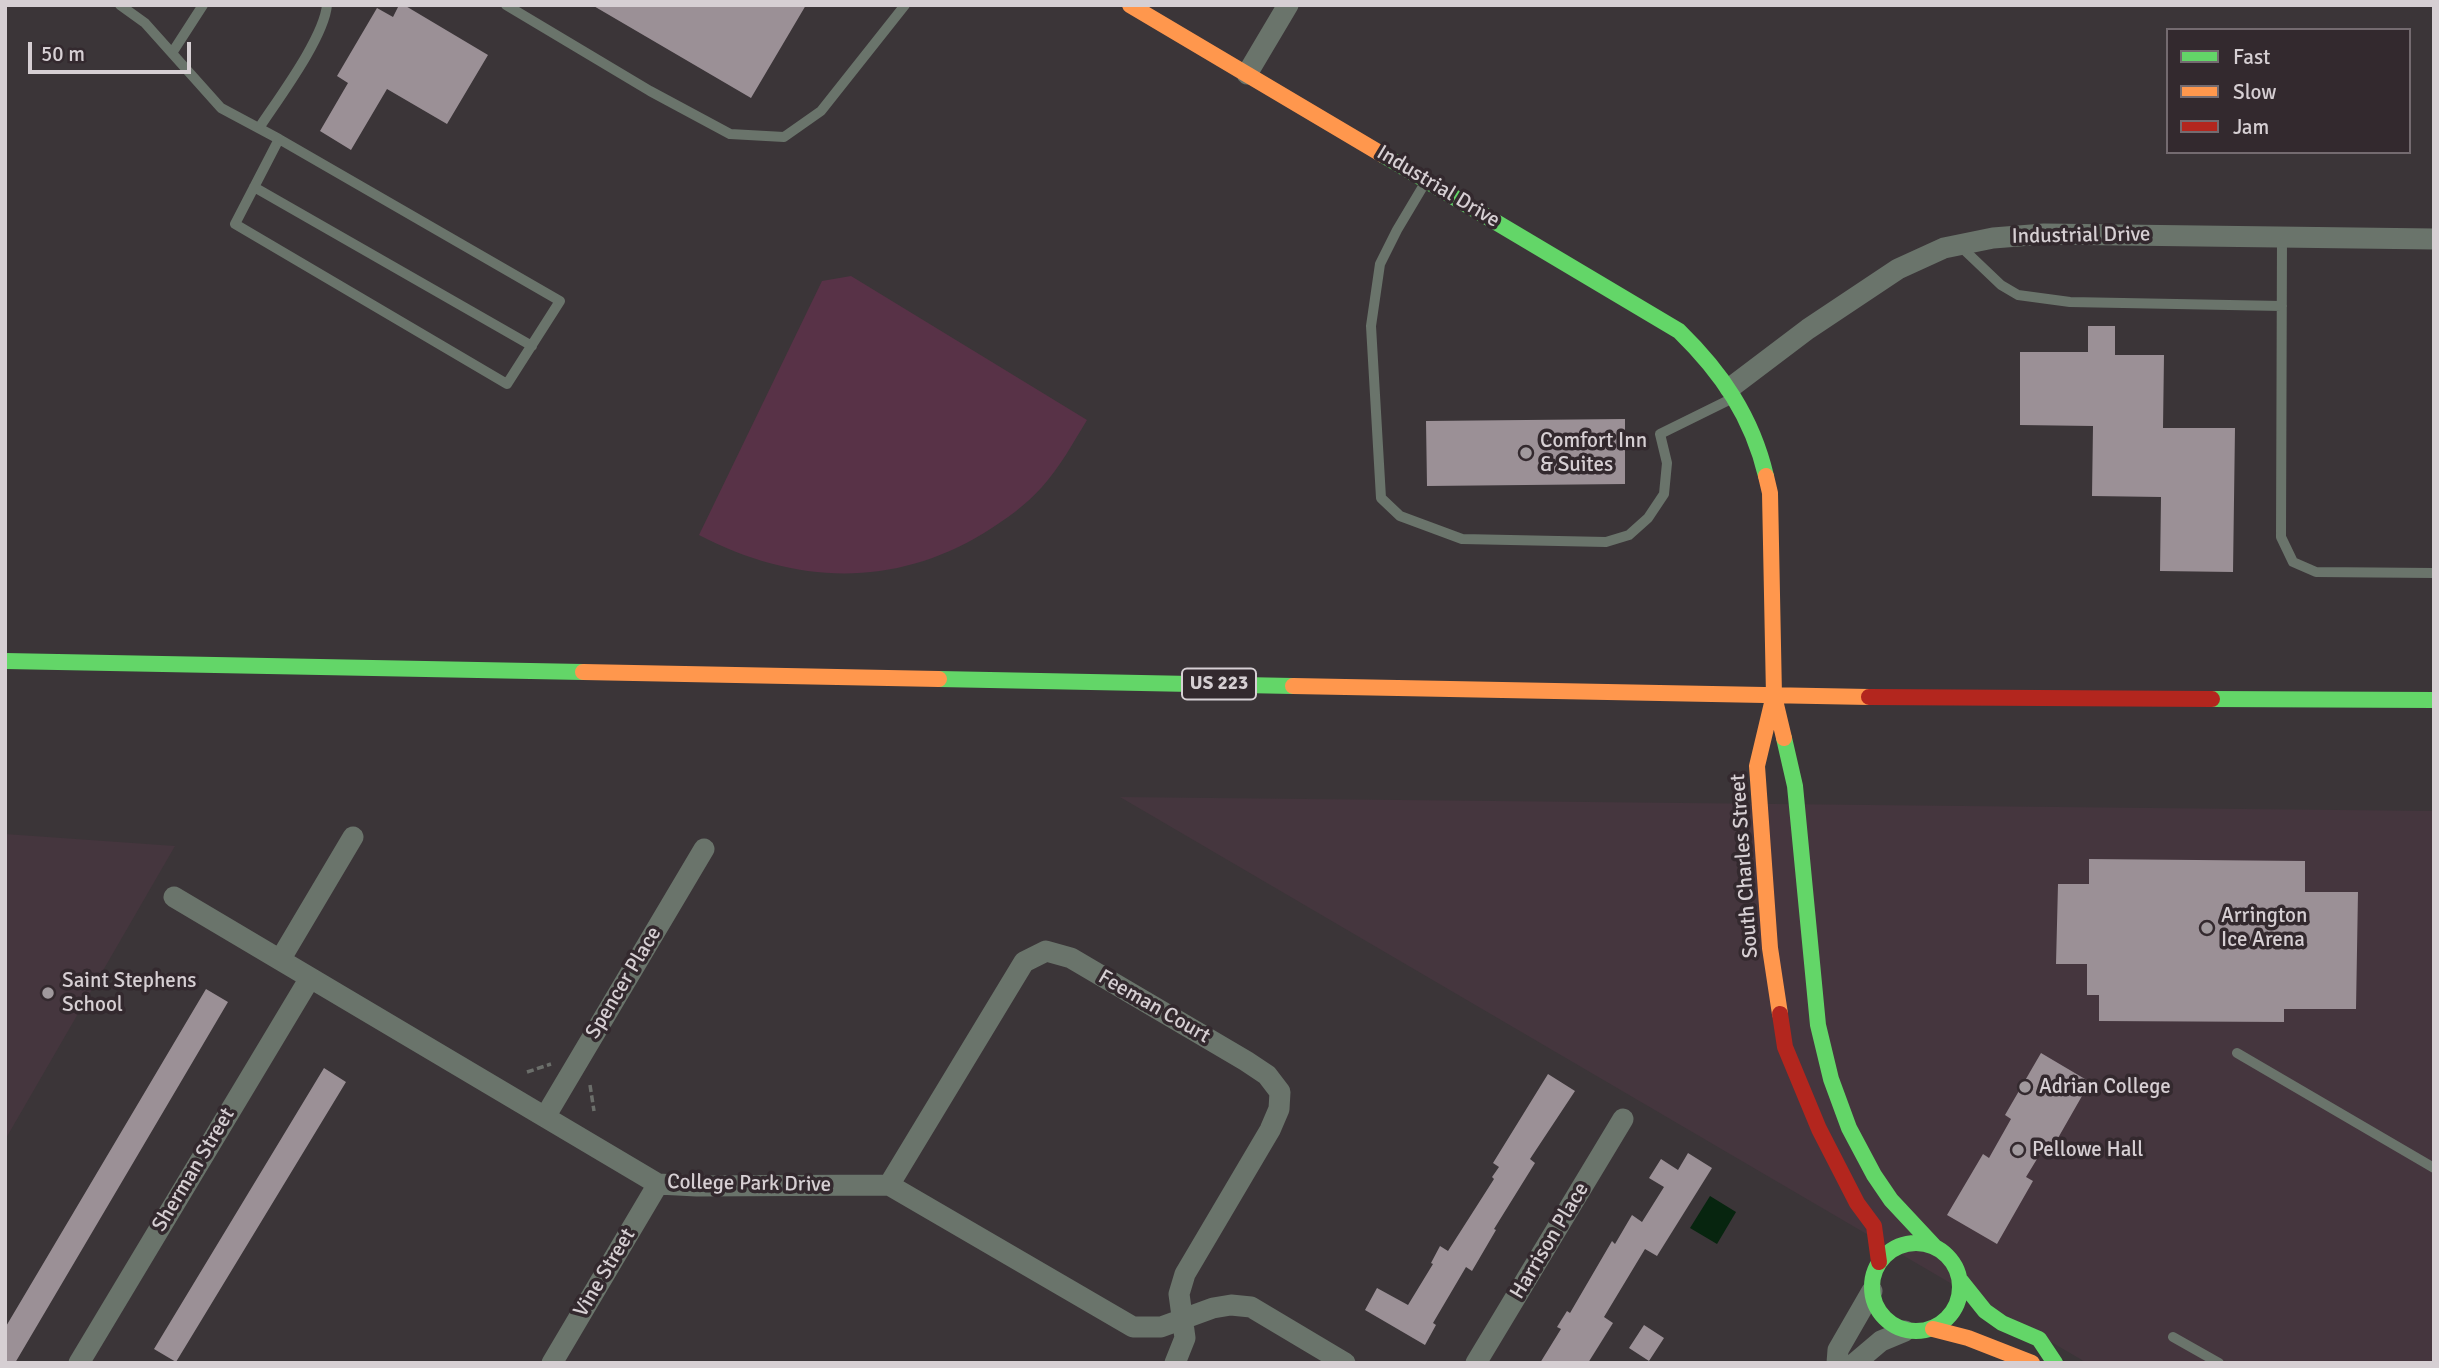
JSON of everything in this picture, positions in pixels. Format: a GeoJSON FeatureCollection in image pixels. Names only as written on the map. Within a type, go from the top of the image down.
{"type":"FeatureCollection","features":[{"type":"Feature","properties":{"kind":"main road","name":"Industrial Drive"},"geometry":{"type":"LineString","coordinates":[[1130,5],[1679,331],[1707,357],[1748,417],[1763,461],[1770,493],[1774,696]]}},
{"type":"Feature","properties":{"kind":"main road","name":"US 223"},"geometry":{"type":"LineString","coordinates":[[5,661],[1774,696],[2434,700]]}},
{"type":"Feature","properties":{"kind":"main road"},"geometry":{"type":"LineString","coordinates":[[1774,696],[1795,786],[1818,1025],[1831,1079],[1849,1128],[1891,1200],[1934,1246],[1947,1254],[1961,1281],[1985,1311],[2002,1323],[2039,1339],[2055,1363]]}},
{"type":"Feature","properties":{"kind":"main road","name":"South Charles Street"},"geometry":{"type":"LineString","coordinates":[[1774,696],[1757,766],[1770,948],[1785,1046],[1819,1129],[1857,1203],[1874,1226],[1879,1262]]}},
{"type":"Feature","properties":{"kind":"main road"},"geometry":{"type":"LineString","coordinates":[[1934,1246],[1919,1242],[1904,1244],[1889,1251],[1879,1262],[1873,1277],[1872,1291],[1882,1316],[1905,1331],[1933,1329],[1945,1322],[1954,1311],[1960,1297],[1961,1281]]}},
{"type":"Feature","properties":{"kind":"main road"},"geometry":{"type":"LineString","coordinates":[[1933,1329],[1968,1338],[2032,1363]]}},
{"type":"Feature","properties":{"kind":"street"},"geometry":{"type":"LineString","coordinates":[[1247,74],[1288,5]]}},
{"type":"Feature","properties":{"kind":"street","name":"Industrial Drive"},"geometry":{"type":"LineString","coordinates":[[1732,392],[1808,329],[1898,269],[1944,248],[1993,238],[2043,233],[2434,239]]}},
{"type":"Feature","properties":{"kind":"street"},"geometry":{"type":"LineString","coordinates":[[280,960],[353,837]]}},
{"type":"Feature","properties":{"kind":"street","name":"Spencer Place"},"geometry":{"type":"LineString","coordinates":[[545,1117],[704,849]]}},
{"type":"Feature","properties":{"kind":"street","name":"College Park Drive"},"geometry":{"type":"LineString","coordinates":[[174,897],[658,1184],[889,1185]]}},
{"type":"Feature","properties":{"kind":"street","name":"Feeman Court"},"geometry":{"type":"LineString","coordinates":[[889,1185],[1024,962],[1046,951],[1071,958],[1246,1061],[1267,1075],[1280,1092],[1279,1109],[1270,1130],[1185,1274],[1179,1294],[1182,1320]]}},
{"type":"Feature","properties":{"kind":"street","name":"Sherman Street"},"geometry":{"type":"LineString","coordinates":[[79,1363],[310,978]]}},
{"type":"Feature","properties":{"kind":"street","name":"Harrison Place"},"geometry":{"type":"LineString","coordinates":[[1476,1363],[1623,1119]]}},
{"type":"Feature","properties":{"kind":"street","name":"Vine Street"},"geometry":{"type":"LineString","coordinates":[[552,1363],[658,1184]]}},
{"type":"Feature","properties":{"kind":"street"},"geometry":{"type":"LineString","coordinates":[[889,1185],[1133,1327],[1161,1327],[1213,1308],[1231,1305],[1251,1307],[1345,1363]]}},
{"type":"Feature","properties":{"kind":"street"},"geometry":{"type":"LineString","coordinates":[[1838,1363],[1838,1350],[1872,1291]]}},
{"type":"Feature","properties":{"kind":"street"},"geometry":{"type":"LineString","coordinates":[[1174,1363],[1185,1338],[1182,1320]]}},
{"type":"Feature","properties":{"kind":"street"},"geometry":{"type":"LineString","coordinates":[[1855,1363],[1881,1341],[1905,1331]]}},
{"type":"Feature","properties":{"kind":"lane"},"geometry":{"type":"LineString","coordinates":[[120,5],[145,23],[221,108],[279,139],[560,301],[507,384],[235,225],[279,139]]}},
{"type":"Feature","properties":{"kind":"lane"},"geometry":{"type":"LineString","coordinates":[[172,53],[203,5]]}},
{"type":"Feature","properties":{"kind":"lane"},"geometry":{"type":"LineString","coordinates":[[259,128],[326,18],[327,5]]}},
{"type":"Feature","properties":{"kind":"lane"},"geometry":{"type":"LineString","coordinates":[[506,5],[650,92],[730,134],[785,137],[821,111],[905,5]]}},
{"type":"Feature","properties":{"kind":"lane"},"geometry":{"type":"LineString","coordinates":[[1427,180],[1380,264],[1371,326],[1381,498],[1401,516],[1462,539],[1606,542],[1629,535],[1648,519],[1664,494],[1667,463],[1660,434],[1732,392]]}},
{"type":"Feature","properties":{"kind":"lane"},"geometry":{"type":"LineString","coordinates":[[254,187],[531,346]]}},
{"type":"Feature","properties":{"kind":"lane"},"geometry":{"type":"LineString","coordinates":[[2282,237],[2281,537],[2293,562],[2316,572],[2434,573]]}},
{"type":"Feature","properties":{"kind":"lane"},"geometry":{"type":"LineString","coordinates":[[1959,245],[2001,285],[2018,295],[2070,302],[2282,306]]}},
{"type":"Feature","properties":{"kind":"lane"},"geometry":{"type":"LineString","coordinates":[[2237,1053],[2434,1168]]}},
{"type":"Feature","properties":{"kind":"lane"},"geometry":{"type":"LineString","coordinates":[[2173,1337],[2219,1363]]}},
{"type":"Feature","properties":{"kind":"path"},"geometry":{"type":"LineString","coordinates":[[527,1072],[553,1063]]}},
{"type":"Feature","properties":{"kind":"path"},"geometry":{"type":"LineString","coordinates":[[590,1083],[594,1111]]}},
{"type":"Feature","properties":{"kind":"shaded area"},"geometry":{"type":"Polygon","coordinates":[[[851,276],[1087,420],[1055,471],[1022,506],[984,533],[949,551],[914,564],[878,571],[806,571],[734,551],[699,535],[822,281],[851,276]]]}},
{"type":"Feature","properties":{"kind":"shaded area","name":"Adrian College"},"geometry":{"type":"Polygon","coordinates":[[[1120,797],[2434,811],[2434,1363],[2087,1363],[1120,797]]]}},
{"type":"Feature","properties":{"kind":"shaded area","name":"Saint Stephens School"},"geometry":{"type":"Polygon","coordinates":[[[5,834],[175,846],[5,1140],[5,834]]]}},
{"type":"Feature","properties":{"kind":"shaded area"},"geometry":{"type":"Polygon","coordinates":[[[1710,1196],[1736,1212],[1717,1244],[1690,1228],[1710,1196]]]}},
{"type":"Feature","properties":{"kind":"building"},"geometry":{"type":"Polygon","coordinates":[[[399,5],[404,5],[488,55],[447,124],[387,89],[351,150],[320,131],[348,83],[337,76],[377,8],[393,17],[399,5]]]}},
{"type":"Feature","properties":{"kind":"building"},"geometry":{"type":"Polygon","coordinates":[[[592,5],[806,5],[751,98],[592,5]]]}},
{"type":"Feature","properties":{"kind":"building"},"geometry":{"type":"Polygon","coordinates":[[[2088,326],[2115,326],[2115,355],[2164,355],[2163,428],[2235,428],[2233,572],[2160,571],[2161,497],[2092,496],[2093,426],[2020,425],[2020,352],[2088,352],[2088,326]]]}},
{"type":"Feature","properties":{"kind":"building","name":"Comfort Inn & Suites"},"geometry":{"type":"Polygon","coordinates":[[[1625,419],[1625,484],[1427,486],[1426,421],[1625,419]]]}},
{"type":"Feature","properties":{"kind":"building","name":"Arrington Ice Arena"},"geometry":{"type":"Polygon","coordinates":[[[2089,859],[2305,861],[2305,892],[2358,892],[2356,1009],[2284,1009],[2284,1022],[2099,1021],[2099,995],[2087,995],[2087,964],[2056,964],[2058,884],[2089,884],[2089,859]]]}},
{"type":"Feature","properties":{"kind":"building"},"geometry":{"type":"Polygon","coordinates":[[[206,989],[228,1002],[15,1363],[5,1363],[5,1328],[206,989]]]}},
{"type":"Feature","properties":{"kind":"building","name":"Pellowe Hall"},"geometry":{"type":"Polygon","coordinates":[[[2041,1053],[2090,1082],[2054,1145],[2048,1141],[2026,1177],[2033,1181],[1997,1244],[1947,1215],[1983,1154],[1989,1158],[2011,1119],[2005,1115],[2041,1053]]]}},
{"type":"Feature","properties":{"kind":"building"},"geometry":{"type":"Polygon","coordinates":[[[324,1068],[346,1082],[176,1362],[154,1349],[324,1068]]]}},
{"type":"Feature","properties":{"kind":"building"},"geometry":{"type":"Polygon","coordinates":[[[1548,1074],[1575,1091],[1530,1159],[1535,1163],[1494,1229],[1496,1230],[1472,1271],[1466,1267],[1433,1323],[1436,1325],[1425,1345],[1365,1310],[1377,1288],[1408,1305],[1433,1264],[1431,1263],[1440,1246],[1448,1251],[1494,1179],[1492,1177],[1499,1167],[1493,1163],[1548,1074]]]}},
{"type":"Feature","properties":{"kind":"building"},"geometry":{"type":"Polygon","coordinates":[[[1688,1153],[1712,1168],[1657,1256],[1645,1249],[1604,1317],[1613,1323],[1588,1363],[1540,1363],[1561,1329],[1557,1327],[1567,1311],[1570,1313],[1612,1241],[1615,1244],[1632,1215],[1642,1222],[1664,1187],[1649,1178],[1661,1159],[1678,1170],[1688,1153]]]}},
{"type":"Feature","properties":{"kind":"building"},"geometry":{"type":"Polygon","coordinates":[[[1644,1325],[1664,1338],[1649,1361],[1629,1348],[1644,1325]]]}},
{"type":"Feature","properties":{"kind":"traffic: fast"},"geometry":{"type":"LineString","coordinates":[[1383,155],[1679,331],[1709,363],[1744,415],[1766,476]]}},
{"type":"Feature","properties":{"kind":"traffic: fast"},"geometry":{"type":"LineString","coordinates":[[5,661],[583,672]]}},
{"type":"Feature","properties":{"kind":"traffic: fast"},"geometry":{"type":"LineString","coordinates":[[939,679],[1293,686]]}},
{"type":"Feature","properties":{"kind":"traffic: fast"},"geometry":{"type":"LineString","coordinates":[[2212,699],[2434,700]]}},
{"type":"Feature","properties":{"kind":"traffic: fast"},"geometry":{"type":"LineString","coordinates":[[1784,738],[1795,786],[1818,1025],[1831,1079],[1849,1128],[1874,1175],[1891,1200],[1934,1246]]}},
{"type":"Feature","properties":{"kind":"traffic: fast"},"geometry":{"type":"LineString","coordinates":[[1907,1243],[1925,1243],[1941,1250],[1953,1262],[1960,1278],[1960,1287],[1960,1296],[1953,1312],[1941,1324],[1925,1331],[1907,1331],[1891,1324],[1879,1312],[1872,1296],[1872,1278],[1879,1262],[1891,1250],[1907,1243]]}},
{"type":"Feature","properties":{"kind":"traffic: fast"},"geometry":{"type":"LineString","coordinates":[[1961,1281],[1985,1311],[2002,1323],[2039,1339],[2055,1363]]}},
{"type":"Feature","properties":{"kind":"traffic: slow"},"geometry":{"type":"LineString","coordinates":[[1130,5],[1383,155]]}},
{"type":"Feature","properties":{"kind":"traffic: slow"},"geometry":{"type":"LineString","coordinates":[[1766,476],[1770,493],[1774,696],[1784,738]]}},
{"type":"Feature","properties":{"kind":"traffic: slow"},"geometry":{"type":"LineString","coordinates":[[583,672],[939,679]]}},
{"type":"Feature","properties":{"kind":"traffic: slow"},"geometry":{"type":"LineString","coordinates":[[1293,686],[1869,697]]}},
{"type":"Feature","properties":{"kind":"traffic: slow"},"geometry":{"type":"LineString","coordinates":[[1772,703],[1757,766],[1770,948],[1780,1014]]}},
{"type":"Feature","properties":{"kind":"traffic: slow"},"geometry":{"type":"LineString","coordinates":[[1933,1329],[1968,1338],[2032,1363]]}},
{"type":"Feature","properties":{"kind":"traffic: jam"},"geometry":{"type":"LineString","coordinates":[[1869,697],[2212,699]]}},
{"type":"Feature","properties":{"kind":"traffic: jam"},"geometry":{"type":"LineString","coordinates":[[1780,1014],[1785,1047],[1819,1129],[1857,1203],[1874,1226],[1879,1262]]}},
{"type":"Feature","properties":{"kind":"place","name":"Comfort Inn & Suites"},"geometry":{"type":"Point","coordinates":[1526,453]}},
{"type":"Feature","properties":{"kind":"place","name":"Arrington Ice Arena"},"geometry":{"type":"Point","coordinates":[2207,928]}},
{"type":"Feature","properties":{"kind":"place","name":"Saint Stephens School"},"geometry":{"type":"Point","coordinates":[48,993]}},
{"type":"Feature","properties":{"kind":"place","name":"Adrian College"},"geometry":{"type":"Point","coordinates":[2025,1087]}},
{"type":"Feature","properties":{"kind":"place","name":"Pellowe Hall"},"geometry":{"type":"Point","coordinates":[2018,1150]}}]}
